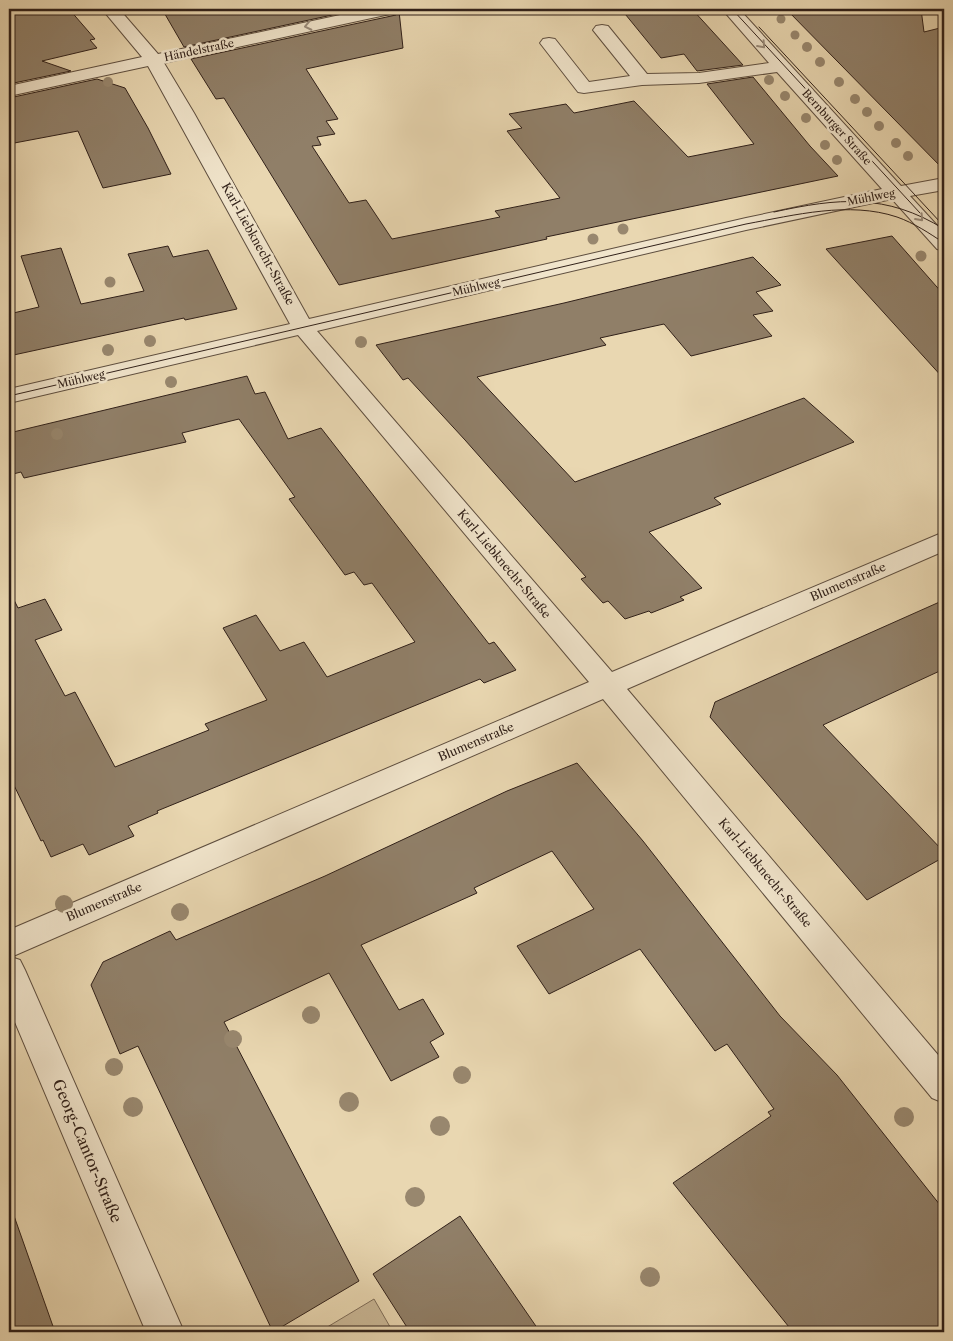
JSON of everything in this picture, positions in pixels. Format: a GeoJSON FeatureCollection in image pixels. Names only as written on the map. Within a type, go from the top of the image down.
{"type":"FeatureCollection","features":[{"type":"Feature","properties":{"kind":"street","name":"Karl-Liebknecht-Straße"},"geometry":{"type":"LineString","coordinates":[[110,9],[153,59],[185,113],[303,328],[607,685],[944,1087]]}},
{"type":"Feature","properties":{"kind":"street","name":"Händelstraße"},"geometry":{"type":"LineString","coordinates":[[9,91],[390,9]]}},
{"type":"Feature","properties":{"kind":"street","name":"Bernburger Straße"},"geometry":{"type":"LineString","coordinates":[[730,9],[782,66],[905,190],[944,221]]}},
{"type":"Feature","properties":{"kind":"street","name":"Bernburger Straße"},"geometry":{"type":"LineString","coordinates":[[751,9],[905,190],[944,245]]}},
{"type":"Feature","properties":{"kind":"street"},"geometry":{"type":"LineString","coordinates":[[602,30],[642,80]]}},
{"type":"Feature","properties":{"kind":"street"},"geometry":{"type":"LineString","coordinates":[[549,43],[584,88],[642,80],[699,78],[782,66]]}},
{"type":"Feature","properties":{"kind":"street","name":"Mühlweg"},"geometry":{"type":"LineString","coordinates":[[9,396],[756,222],[905,190],[944,184]]}},
{"type":"Feature","properties":{"kind":"street","name":"Blumenstraße"},"geometry":{"type":"LineString","coordinates":[[9,944],[944,541]]}},
{"type":"Feature","properties":{"kind":"street","name":"Georg-Cantor-Straße"},"geometry":{"type":"LineString","coordinates":[[9,970],[165,1332]]}},
{"type":"Feature","properties":{"kind":"shaded area"},"geometry":{"type":"Polygon","coordinates":[[[374,1299],[393,1332],[319,1332],[374,1299]]]}},
{"type":"Feature","properties":{"kind":"building"},"geometry":{"type":"Polygon","coordinates":[[[9,9],[69,9],[95,39],[90,40],[97,48],[42,61],[71,71],[9,84],[9,9]]]}},
{"type":"Feature","properties":{"kind":"building"},"geometry":{"type":"Polygon","coordinates":[[[162,9],[360,9],[184,47],[162,9]]]}},
{"type":"Feature","properties":{"kind":"building"},"geometry":{"type":"Polygon","coordinates":[[[621,9],[692,9],[743,65],[697,71],[684,54],[661,58],[621,9]]]}},
{"type":"Feature","properties":{"kind":"building"},"geometry":{"type":"Polygon","coordinates":[[[786,9],[921,9],[924,32],[944,27],[944,170],[786,9]]]}},
{"type":"Feature","properties":{"kind":"building"},"geometry":{"type":"Polygon","coordinates":[[[399,11],[403,48],[306,69],[338,119],[326,121],[335,134],[317,137],[321,145],[312,146],[349,203],[366,200],[392,239],[500,217],[495,211],[560,198],[507,131],[522,128],[509,114],[566,104],[574,113],[634,101],[688,157],[754,144],[707,84],[753,77],[810,146],[838,176],[546,237],[547,239],[339,285],[224,98],[216,99],[191,59],[396,15],[399,11]]]}},
{"type":"Feature","properties":{"kind":"building"},"geometry":{"type":"Polygon","coordinates":[[[97,79],[125,88],[171,174],[103,188],[78,131],[9,144],[9,98],[97,79]]]}},
{"type":"Feature","properties":{"kind":"building"},"geometry":{"type":"Polygon","coordinates":[[[892,236],[944,295],[944,379],[826,249],[892,236]]]}},
{"type":"Feature","properties":{"kind":"building"},"geometry":{"type":"Polygon","coordinates":[[[168,246],[173,257],[208,250],[237,309],[185,320],[184,318],[9,356],[9,314],[39,307],[21,256],[61,248],[81,304],[144,291],[128,254],[168,246]]]}},
{"type":"Feature","properties":{"kind":"building"},"geometry":{"type":"Polygon","coordinates":[[[753,257],[781,285],[756,292],[773,311],[753,315],[772,336],[691,356],[664,324],[600,338],[606,345],[477,377],[575,482],[804,398],[854,442],[714,498],[721,504],[649,532],[702,588],[680,597],[684,600],[651,613],[649,611],[625,619],[608,601],[603,603],[581,579],[586,577],[408,378],[403,380],[376,345],[564,303],[753,257]]]}},
{"type":"Feature","properties":{"kind":"building"},"geometry":{"type":"Polygon","coordinates":[[[247,376],[255,394],[265,392],[288,439],[321,428],[489,644],[494,642],[516,670],[484,683],[480,679],[157,811],[158,813],[128,826],[134,836],[89,855],[83,844],[51,857],[43,840],[41,841],[9,775],[9,590],[18,608],[45,599],[62,630],[35,640],[65,696],[75,692],[115,767],[209,730],[205,724],[267,700],[223,628],[256,615],[280,651],[304,642],[327,677],[415,642],[372,583],[364,585],[354,572],[345,575],[289,499],[295,497],[239,419],[182,433],[186,442],[24,478],[21,472],[9,475],[9,433],[247,376]]]}},
{"type":"Feature","properties":{"kind":"building"},"geometry":{"type":"Polygon","coordinates":[[[944,600],[944,669],[823,725],[944,852],[944,857],[867,900],[710,717],[715,702],[944,600]]]}},
{"type":"Feature","properties":{"kind":"building"},"geometry":{"type":"Polygon","coordinates":[[[577,763],[643,841],[780,1016],[837,1075],[944,1210],[944,1332],[793,1332],[673,1183],[771,1116],[768,1112],[774,1109],[727,1044],[715,1051],[640,949],[549,994],[517,946],[594,909],[552,851],[474,888],[477,893],[361,945],[399,1010],[423,999],[444,1034],[430,1042],[439,1057],[391,1081],[329,973],[224,1022],[359,1281],[273,1332],[138,1046],[120,1054],[91,985],[103,962],[170,931],[176,940],[325,876],[507,791],[577,763]]]}},
{"type":"Feature","properties":{"kind":"building"},"geometry":{"type":"Polygon","coordinates":[[[13,1213],[55,1332],[9,1332],[9,1214],[13,1213]]]}},
{"type":"Feature","properties":{"kind":"building"},"geometry":{"type":"Polygon","coordinates":[[[460,1216],[540,1332],[410,1332],[373,1274],[460,1216]]]}},
{"type":"Feature","properties":{"kind":"tram line"},"geometry":{"type":"LineString","coordinates":[[732,9],[920,213]]}},
{"type":"Feature","properties":{"kind":"tram line"},"geometry":{"type":"LineString","coordinates":[[759,27],[941,223]]}},
{"type":"Feature","properties":{"kind":"tram line"},"geometry":{"type":"LineString","coordinates":[[774,212],[797,207],[841,202],[882,204],[923,217],[944,229]]}},
{"type":"Feature","properties":{"kind":"tram line"},"geometry":{"type":"LineString","coordinates":[[9,396],[746,224],[803,214],[841,210],[879,212],[909,222],[944,243]]}}]}
